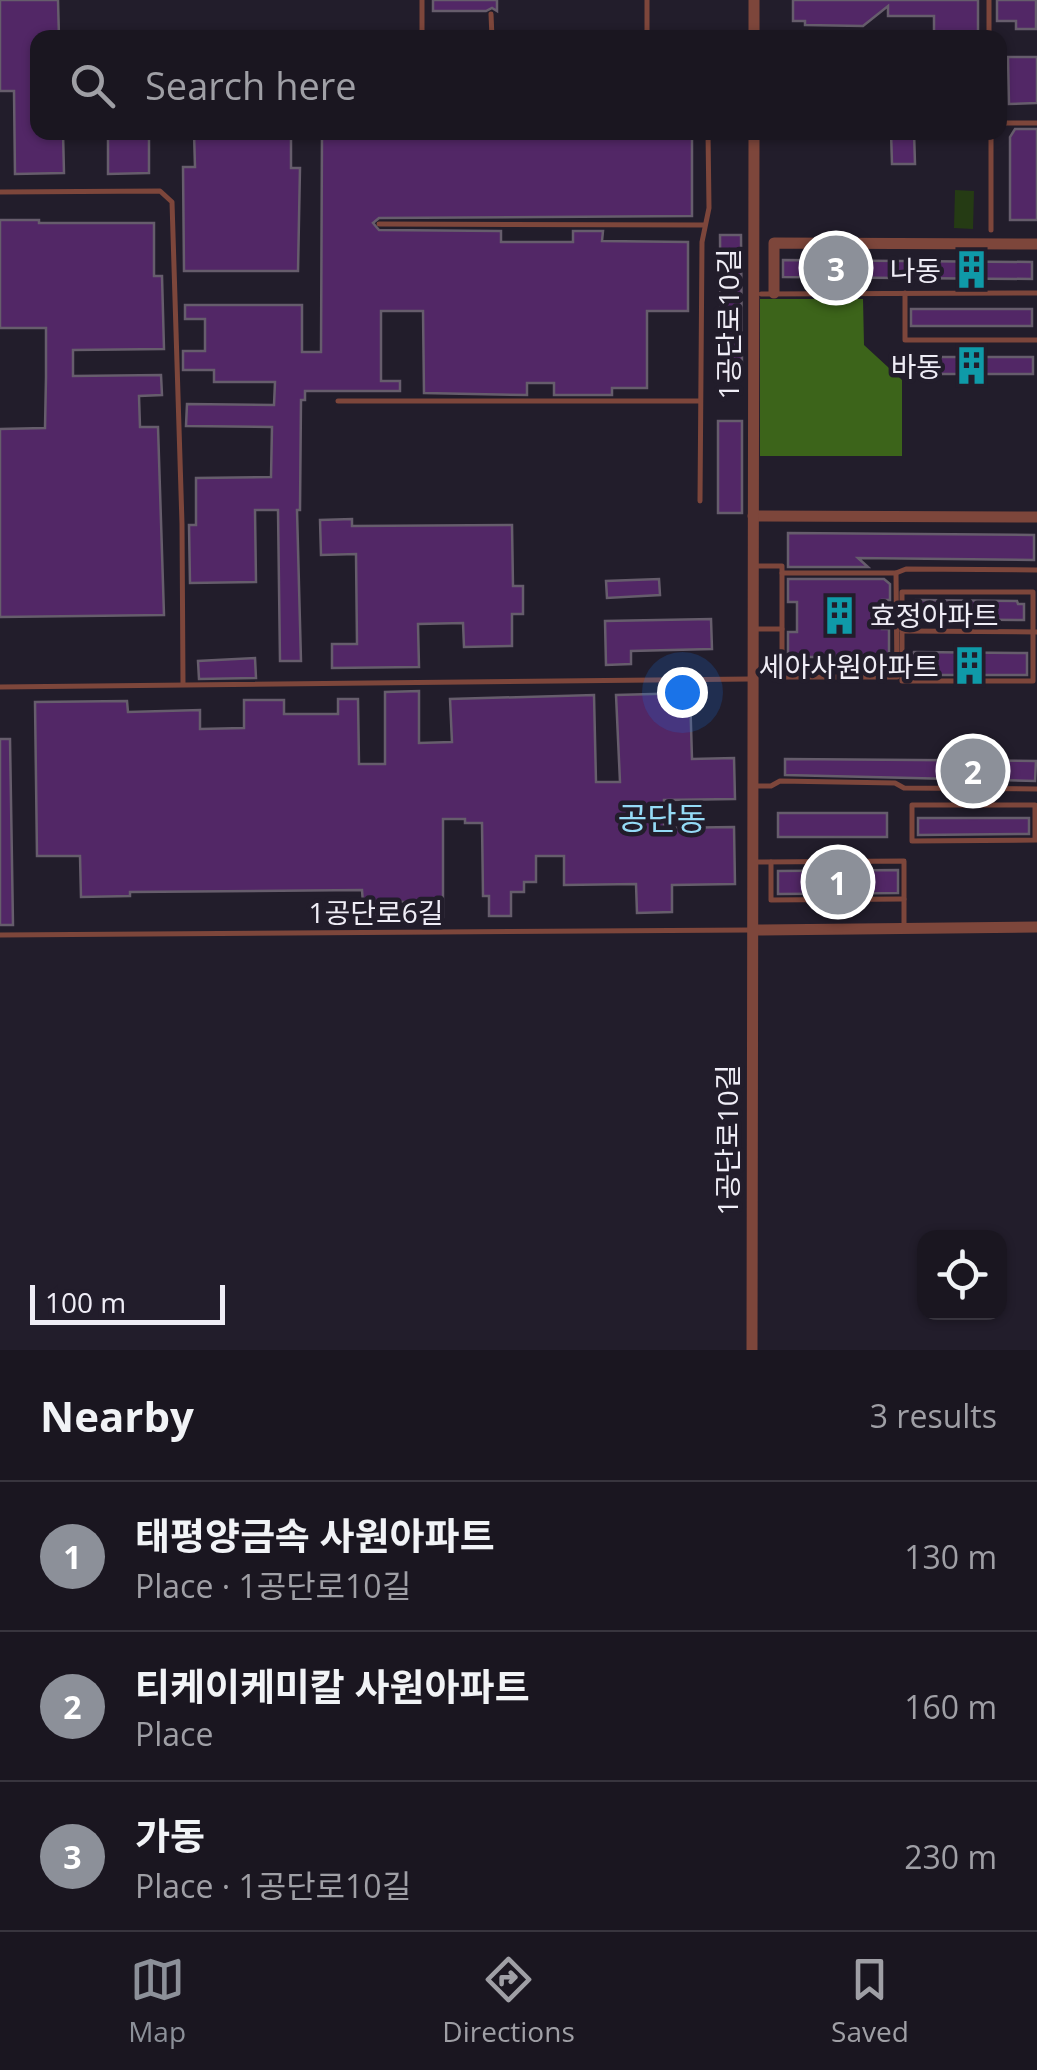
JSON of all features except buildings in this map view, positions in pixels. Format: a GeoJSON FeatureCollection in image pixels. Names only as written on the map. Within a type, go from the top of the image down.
{"type":"FeatureCollection","features":[{"type":"Feature","properties":{"kind":"street"},"geometry":{"type":"LineString","coordinates":[[754,0],[754,30]]}},
{"type":"Feature","properties":{"kind":"street","name":"1공단로10길"},"geometry":{"type":"LineString","coordinates":[[752,1350],[754,140]]}},
{"type":"Feature","properties":{"kind":"street"},"geometry":{"type":"LineString","coordinates":[[767,293],[774,244],[1037,244]]}},
{"type":"Feature","properties":{"kind":"street"},"geometry":{"type":"LineString","coordinates":[[753,516],[1037,517]]}},
{"type":"Feature","properties":{"kind":"street"},"geometry":{"type":"LineString","coordinates":[[753,930],[1037,927]]}},
{"type":"Feature","properties":{"kind":"lane"},"geometry":{"type":"LineString","coordinates":[[422,0],[422,30]]}},
{"type":"Feature","properties":{"kind":"lane"},"geometry":{"type":"LineString","coordinates":[[647,0],[647,30]]}},
{"type":"Feature","properties":{"kind":"lane"},"geometry":{"type":"LineString","coordinates":[[988,0],[989,30]]}},
{"type":"Feature","properties":{"kind":"lane"},"geometry":{"type":"LineString","coordinates":[[491,14],[492,30]]}},
{"type":"Feature","properties":{"kind":"lane"},"geometry":{"type":"LineString","coordinates":[[1007,123],[1037,123]]}},
{"type":"Feature","properties":{"kind":"lane"},"geometry":{"type":"LineString","coordinates":[[700,501],[708,140]]}},
{"type":"Feature","properties":{"kind":"lane"},"geometry":{"type":"LineString","coordinates":[[991,140],[991,230]]}},
{"type":"Feature","properties":{"kind":"lane"},"geometry":{"type":"LineString","coordinates":[[0,192],[160,191],[172,202],[183,684]]}},
{"type":"Feature","properties":{"kind":"lane"},"geometry":{"type":"LineString","coordinates":[[379,224],[704,225]]}},
{"type":"Feature","properties":{"kind":"lane"},"geometry":{"type":"LineString","coordinates":[[767,293],[1037,293]]}},
{"type":"Feature","properties":{"kind":"lane"},"geometry":{"type":"LineString","coordinates":[[904,293],[904,340],[1037,340]]}},
{"type":"Feature","properties":{"kind":"lane"},"geometry":{"type":"LineString","coordinates":[[338,401],[700,401]]}},
{"type":"Feature","properties":{"kind":"lane"},"geometry":{"type":"LineString","coordinates":[[753,566],[782,566],[782,677],[897,677],[896,573]]}},
{"type":"Feature","properties":{"kind":"lane"},"geometry":{"type":"LineString","coordinates":[[782,573],[1037,570]]}},
{"type":"Feature","properties":{"kind":"lane"},"geometry":{"type":"LineString","coordinates":[[902,592],[1033,592],[1033,681],[902,681],[902,631],[902,592]]}},
{"type":"Feature","properties":{"kind":"lane"},"geometry":{"type":"LineString","coordinates":[[753,630],[782,630]]}},
{"type":"Feature","properties":{"kind":"lane"},"geometry":{"type":"LineString","coordinates":[[902,631],[1035,632]]}},
{"type":"Feature","properties":{"kind":"lane"},"geometry":{"type":"LineString","coordinates":[[0,686],[753,679]]}},
{"type":"Feature","properties":{"kind":"lane"},"geometry":{"type":"LineString","coordinates":[[753,786],[780,782],[895,783],[904,788],[1037,789]]}},
{"type":"Feature","properties":{"kind":"lane"},"geometry":{"type":"LineString","coordinates":[[912,805],[1035,805],[1036,840],[912,841],[912,805]]}},
{"type":"Feature","properties":{"kind":"lane"},"geometry":{"type":"LineString","coordinates":[[753,862],[904,861],[904,929]]}},
{"type":"Feature","properties":{"kind":"lane"},"geometry":{"type":"LineString","coordinates":[[771,862],[771,900],[904,899]]}},
{"type":"Feature","properties":{"kind":"lane","name":"1공단로6길"},"geometry":{"type":"LineString","coordinates":[[0,934],[753,930]]}},
{"type":"Feature","properties":{"kind":"green space"},"geometry":{"type":"Polygon","coordinates":[[[955,190],[974,191],[973,229],[954,228],[955,190]]]}},
{"type":"Feature","properties":{"kind":"green space"},"geometry":{"type":"Polygon","coordinates":[[[760,299],[863,299],[864,345],[902,380],[902,456],[760,456],[760,299]]]}},
{"type":"Feature","properties":{"kind":"place","name":"가동"},"geometry":{"type":"Point","coordinates":[836,268]}},
{"type":"Feature","properties":{"kind":"place","name":"나동"},"geometry":{"type":"Point","coordinates":[971,270]}},
{"type":"Feature","properties":{"kind":"place","name":"바동"},"geometry":{"type":"Point","coordinates":[972,366]}},
{"type":"Feature","properties":{"kind":"place","name":"효정아파트"},"geometry":{"type":"Point","coordinates":[840,615]}},
{"type":"Feature","properties":{"kind":"place","name":"세아사원아파트"},"geometry":{"type":"Point","coordinates":[969,666]}},
{"type":"Feature","properties":{"kind":"place","name":"티케이케미칼 사원아파트"},"geometry":{"type":"Point","coordinates":[973,771]}},
{"type":"Feature","properties":{"kind":"place","name":"태평양금속 사원아파트"},"geometry":{"type":"Point","coordinates":[838,882]}},
{"type":"Feature","properties":{"kind":"district","name":"공단동"},"geometry":{"type":"Point","coordinates":[662,817]}}]}
